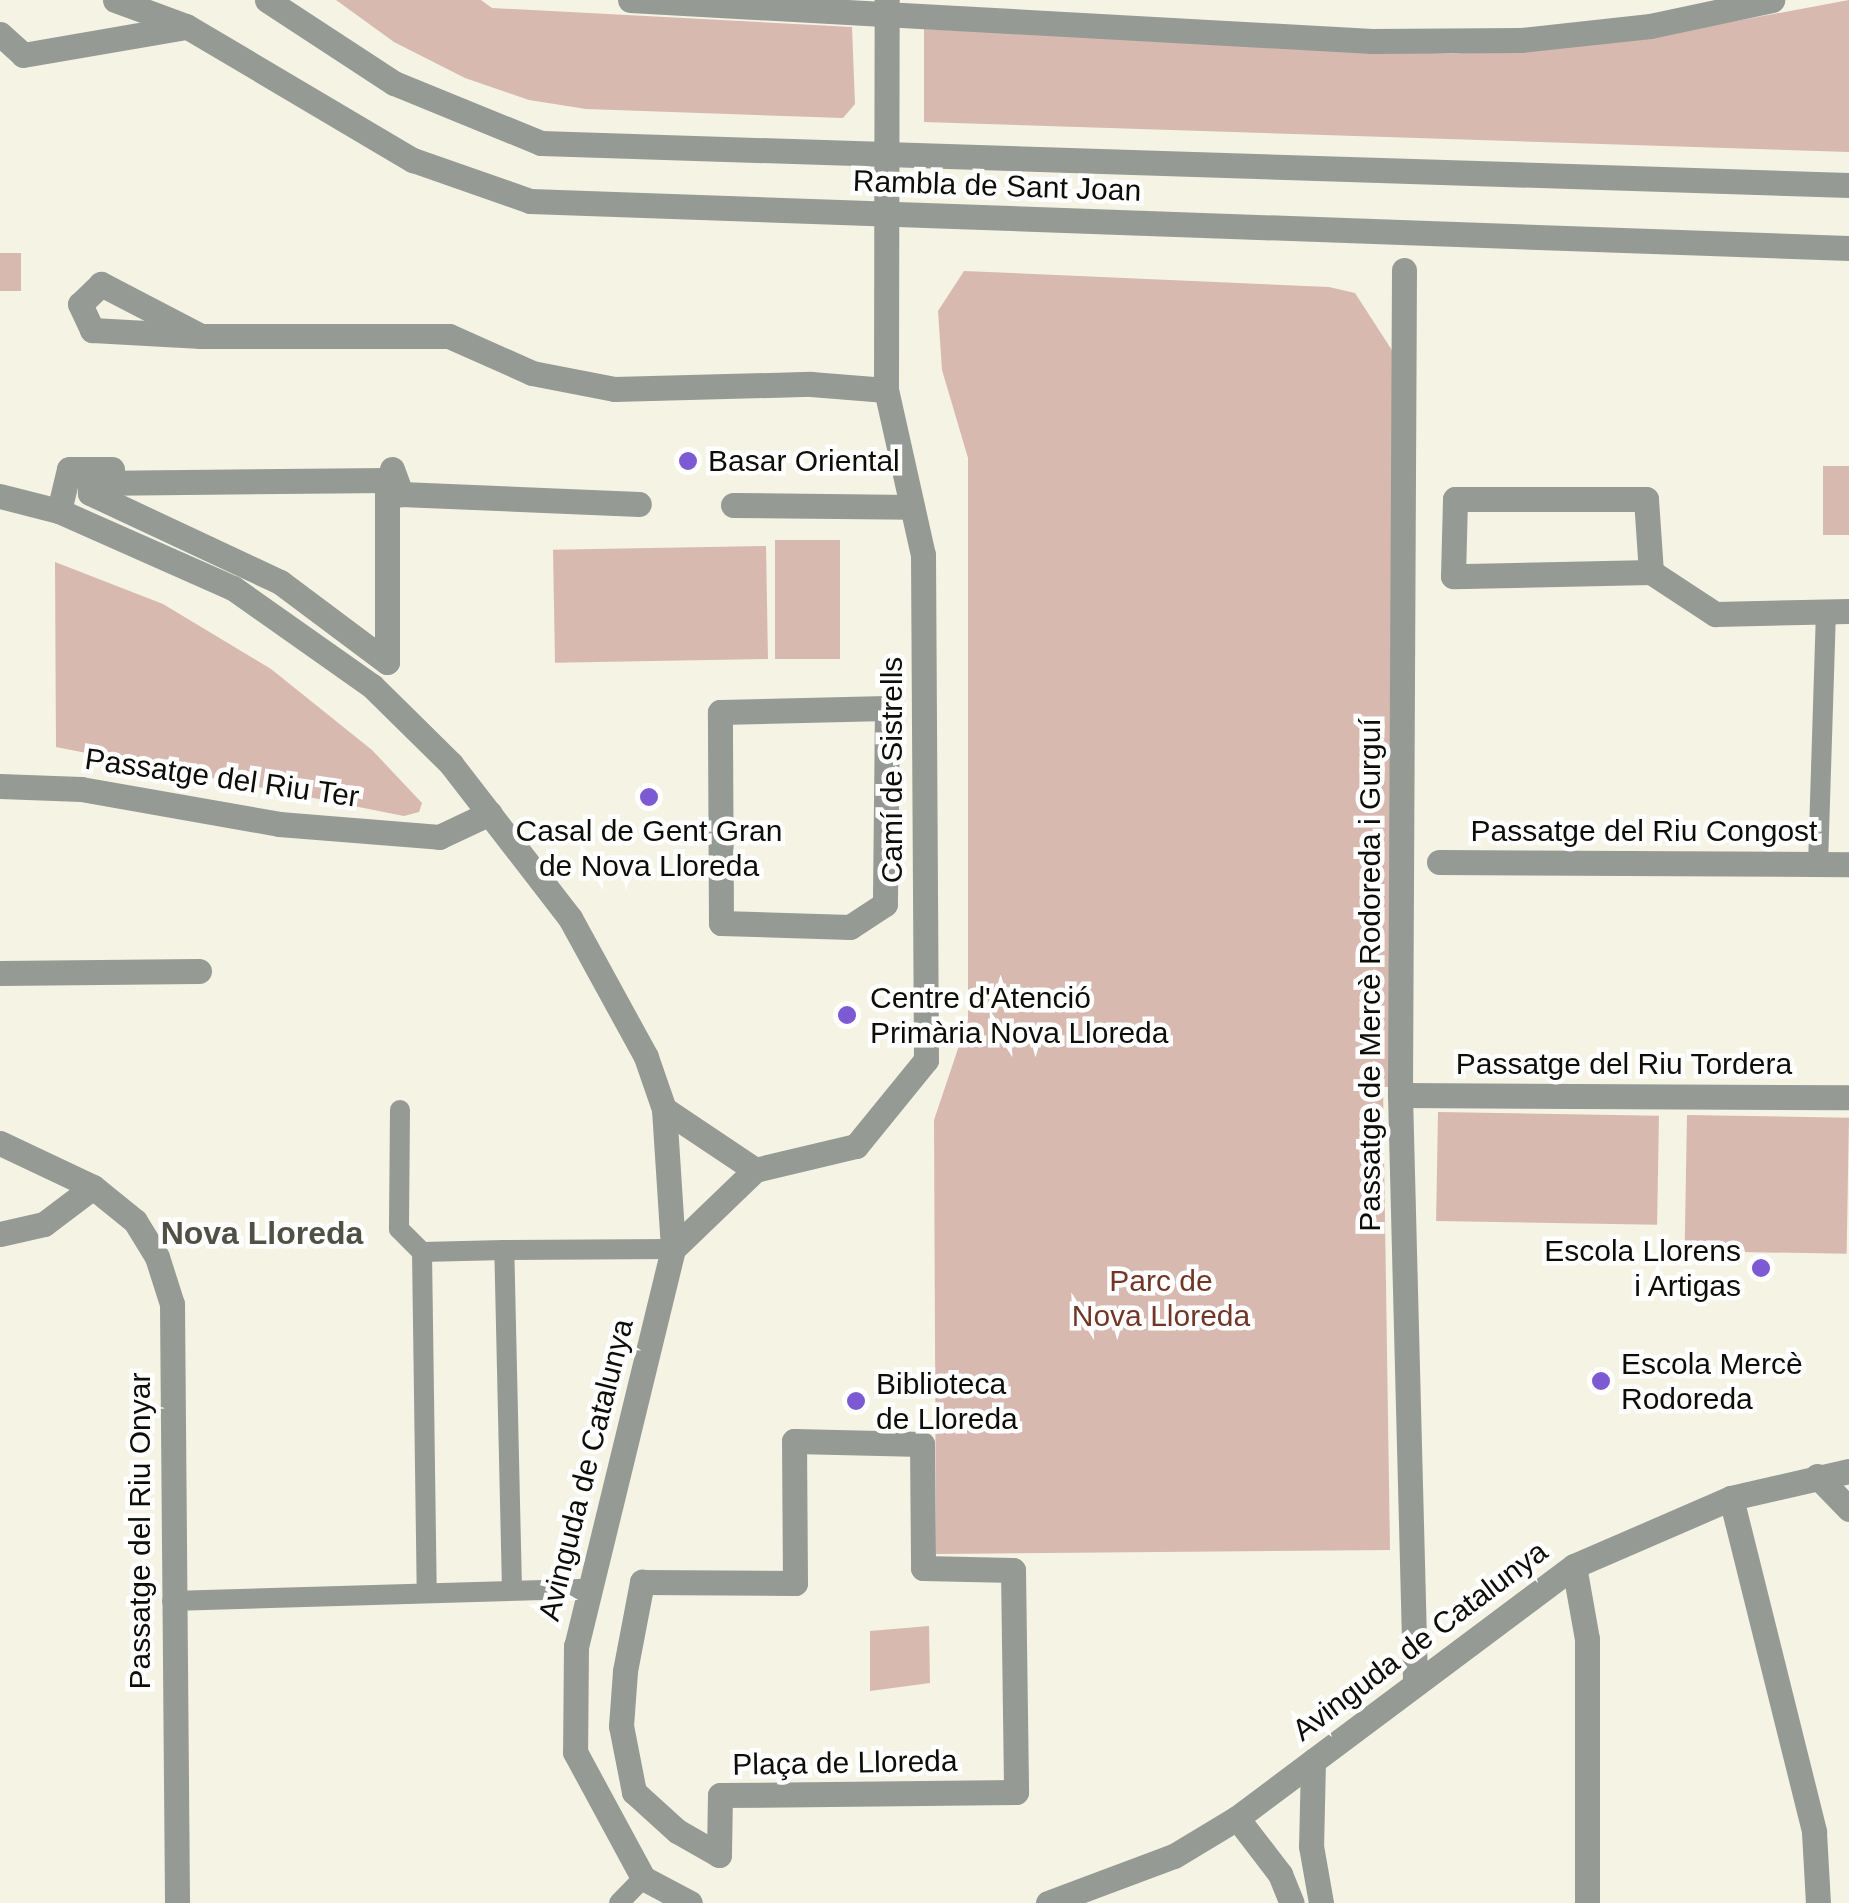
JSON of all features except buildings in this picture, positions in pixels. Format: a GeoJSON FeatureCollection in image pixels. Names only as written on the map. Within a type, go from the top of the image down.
{"type":"FeatureCollection","features":[{"type":"Feature","properties":{"kind":"street","name":"Rambla de Sant Joan"},"geometry":{"type":"LineString","coordinates":[[115,0],[186,26],[414,160],[530,201],[1849,248]]}},
{"type":"Feature","properties":{"kind":"street","name":"Rambla de Sant Joan"},"geometry":{"type":"LineString","coordinates":[[267,0],[394,83],[541,144],[886,159],[1849,185]]}},
{"type":"Feature","properties":{"kind":"street"},"geometry":{"type":"LineString","coordinates":[[630,0],[886,8],[1372,41],[1521,40],[1650,26],[1772,0]]}},
{"type":"Feature","properties":{"kind":"street","name":"Camí de Sistrells"},"geometry":{"type":"LineString","coordinates":[[755,1170],[856,1146],[926,1060],[923,554],[886,390],[886,8]]}},
{"type":"Feature","properties":{"kind":"street"},"geometry":{"type":"LineString","coordinates":[[0,34],[22,55],[186,26]]}},
{"type":"Feature","properties":{"kind":"street","name":"Passatge de Mercè Rodoreda i Gurguí"},"geometry":{"type":"LineString","coordinates":[[1404,270],[1400,1095],[1415,1680]]}},
{"type":"Feature","properties":{"kind":"street"},"geometry":{"type":"LineString","coordinates":[[201,336],[449,336],[532,372],[614,388],[811,384],[886,390]]}},
{"type":"Feature","properties":{"kind":"street"},"geometry":{"type":"LineString","coordinates":[[58,511],[69,469],[392,468],[401,494],[639,504]]}},
{"type":"Feature","properties":{"kind":"street"},"geometry":{"type":"LineString","coordinates":[[387,480],[388,662],[230,554],[90,493],[90,483],[387,480]]}},
{"type":"Feature","properties":{"kind":"street","name":"Avinguda de Catalunya"},"geometry":{"type":"LineString","coordinates":[[0,496],[58,511],[232,588],[372,686],[490,813],[570,918],[646,1057],[664,1109],[673,1249],[587,1589],[576,1646],[575,1752],[644,1878]]}},
{"type":"Feature","properties":{"kind":"street"},"geometry":{"type":"LineString","coordinates":[[1651,572],[1646,499],[1455,500],[1453,576],[1651,572],[1715,614],[1838,611]]}},
{"type":"Feature","properties":{"kind":"street"},"geometry":{"type":"LineString","coordinates":[[733,505],[912,507]]}},
{"type":"Feature","properties":{"kind":"street"},"geometry":{"type":"LineString","coordinates":[[887,708],[889,884],[884,904],[870,919],[850,927],[721,923],[720,712],[887,708]]}},
{"type":"Feature","properties":{"kind":"street","name":"Passatge del Riu Ter"},"geometry":{"type":"LineString","coordinates":[[0,786],[82,789],[279,824],[438,837],[490,813]]}},
{"type":"Feature","properties":{"kind":"street","name":"Passatge del Riu Congost"},"geometry":{"type":"LineString","coordinates":[[1438,862],[1849,864]]}},
{"type":"Feature","properties":{"kind":"street"},"geometry":{"type":"LineString","coordinates":[[0,973],[199,972]]}},
{"type":"Feature","properties":{"kind":"street","name":"Passatge del Riu Tordera"},"geometry":{"type":"LineString","coordinates":[[1400,1095],[1849,1097]]}},
{"type":"Feature","properties":{"kind":"street"},"geometry":{"type":"LineString","coordinates":[[664,1109],[755,1170],[673,1249]]}},
{"type":"Feature","properties":{"kind":"street","name":"Passatge del Riu Onyar"},"geometry":{"type":"LineString","coordinates":[[0,1143],[93,1186],[135,1221],[158,1257],[172,1304],[177,1903]]}},
{"type":"Feature","properties":{"kind":"street"},"geometry":{"type":"LineString","coordinates":[[0,1234],[44,1224],[93,1186]]}},
{"type":"Feature","properties":{"kind":"street","name":"Plaça de Lloreda"},"geometry":{"type":"LineString","coordinates":[[794,1441],[922,1444],[923,1568],[1012,1570],[1016,1792],[720,1795],[719,1855],[676,1831],[634,1792],[621,1726],[625,1671],[642,1582],[795,1583],[794,1441]]}},
{"type":"Feature","properties":{"kind":"street","name":"Avinguda de Catalunya"},"geometry":{"type":"LineString","coordinates":[[1048,1903],[1174,1856],[1237,1818],[1415,1680],[1574,1566],[1731,1498],[1849,1472]]}},
{"type":"Feature","properties":{"kind":"street"},"geometry":{"type":"LineString","coordinates":[[1818,1476],[1849,1509]]}},
{"type":"Feature","properties":{"kind":"street"},"geometry":{"type":"LineString","coordinates":[[1731,1498],[1814,1832],[1818,1903]]}},
{"type":"Feature","properties":{"kind":"street"},"geometry":{"type":"LineString","coordinates":[[1574,1566],[1587,1639],[1588,1903]]}},
{"type":"Feature","properties":{"kind":"street"},"geometry":{"type":"LineString","coordinates":[[1313,1761],[1312,1846],[1321,1903]]}},
{"type":"Feature","properties":{"kind":"street"},"geometry":{"type":"LineString","coordinates":[[1237,1818],[1280,1874],[1292,1903]]}},
{"type":"Feature","properties":{"kind":"street"},"geometry":{"type":"LineString","coordinates":[[644,1878],[690,1903]]}},
{"type":"Feature","properties":{"kind":"lane"},"geometry":{"type":"LineString","coordinates":[[1818,865],[1838,611]]}},
{"type":"Feature","properties":{"kind":"lane"},"geometry":{"type":"LineString","coordinates":[[400,1110],[399,1229],[422,1252],[426,1593]]}},
{"type":"Feature","properties":{"kind":"lane"},"geometry":{"type":"LineString","coordinates":[[422,1252],[673,1249]]}},
{"type":"Feature","properties":{"kind":"lane"},"geometry":{"type":"LineString","coordinates":[[504,1250],[512,1590]]}},
{"type":"Feature","properties":{"kind":"lane"},"geometry":{"type":"LineString","coordinates":[[172,1601],[587,1589]]}},
{"type":"Feature","properties":{"kind":"lane"},"geometry":{"type":"LineString","coordinates":[[618,1903],[644,1878]]}},
{"type":"Feature","properties":{"kind":"green space"},"geometry":{"type":"Polygon","coordinates":[[[336,0],[481,0],[492,8],[852,27],[855,104],[843,118],[586,109],[529,100],[465,78],[394,42],[336,0]]]}},
{"type":"Feature","properties":{"kind":"green space"},"geometry":{"type":"Polygon","coordinates":[[[1849,0],[1849,152],[924,122],[924,29],[1452,54],[1644,38],[1849,0]]]}},
{"type":"Feature","properties":{"kind":"green space"},"geometry":{"type":"Polygon","coordinates":[[[0,253],[21,253],[21,291],[0,291],[0,253]]]}},
{"type":"Feature","properties":{"kind":"green space","name":"Parc de Nova Lloreda"},"geometry":{"type":"Polygon","coordinates":[[[964,271],[1329,287],[1355,293],[1397,358],[1392,1087],[1383,1087],[1390,1550],[936,1554],[934,1120],[968,1019],[968,458],[942,370],[938,311],[964,271]]]}},
{"type":"Feature","properties":{"kind":"green space"},"geometry":{"type":"Polygon","coordinates":[[[1823,466],[1849,466],[1849,535],[1823,535],[1823,466]]]}},
{"type":"Feature","properties":{"kind":"green space"},"geometry":{"type":"Polygon","coordinates":[[[775,540],[840,540],[840,659],[775,659],[775,540]]]}},
{"type":"Feature","properties":{"kind":"green space"},"geometry":{"type":"Polygon","coordinates":[[[766,546],[768,659],[555,663],[553,550],[766,546]]]}},
{"type":"Feature","properties":{"kind":"green space"},"geometry":{"type":"Polygon","coordinates":[[[55,562],[163,604],[271,669],[372,750],[422,803],[419,812],[404,816],[56,747],[55,562]]]}},
{"type":"Feature","properties":{"kind":"green space"},"geometry":{"type":"Polygon","coordinates":[[[1438,1112],[1659,1116],[1657,1225],[1436,1221],[1438,1112]]]}},
{"type":"Feature","properties":{"kind":"green space"},"geometry":{"type":"Polygon","coordinates":[[[1687,1115],[1849,1118],[1847,1254],[1685,1251],[1687,1115]]]}},
{"type":"Feature","properties":{"kind":"green space"},"geometry":{"type":"Polygon","coordinates":[[[929,1626],[930,1683],[870,1691],[870,1631],[929,1626]]]}},
{"type":"Feature","properties":{"kind":"place","name":"Basar Oriental"},"geometry":{"type":"Point","coordinates":[688,461]}},
{"type":"Feature","properties":{"kind":"place","name":"Casal de Gent Gran de Nova Lloreda"},"geometry":{"type":"Point","coordinates":[649,797]}},
{"type":"Feature","properties":{"kind":"place","name":"Centre d'Atenció Primària Nova Lloreda"},"geometry":{"type":"Point","coordinates":[847,1015]}},
{"type":"Feature","properties":{"kind":"place","name":"Escola Llorens i Artigas"},"geometry":{"type":"Point","coordinates":[1761,1268]}},
{"type":"Feature","properties":{"kind":"place","name":"Escola Mercè Rodoreda"},"geometry":{"type":"Point","coordinates":[1601,1381]}},
{"type":"Feature","properties":{"kind":"place","name":"Biblioteca de Lloreda"},"geometry":{"type":"Point","coordinates":[856,1401]}},
{"type":"Feature","properties":{"kind":"district","name":"Nova Lloreda"},"geometry":{"type":"Point","coordinates":[262,1233]}}]}
